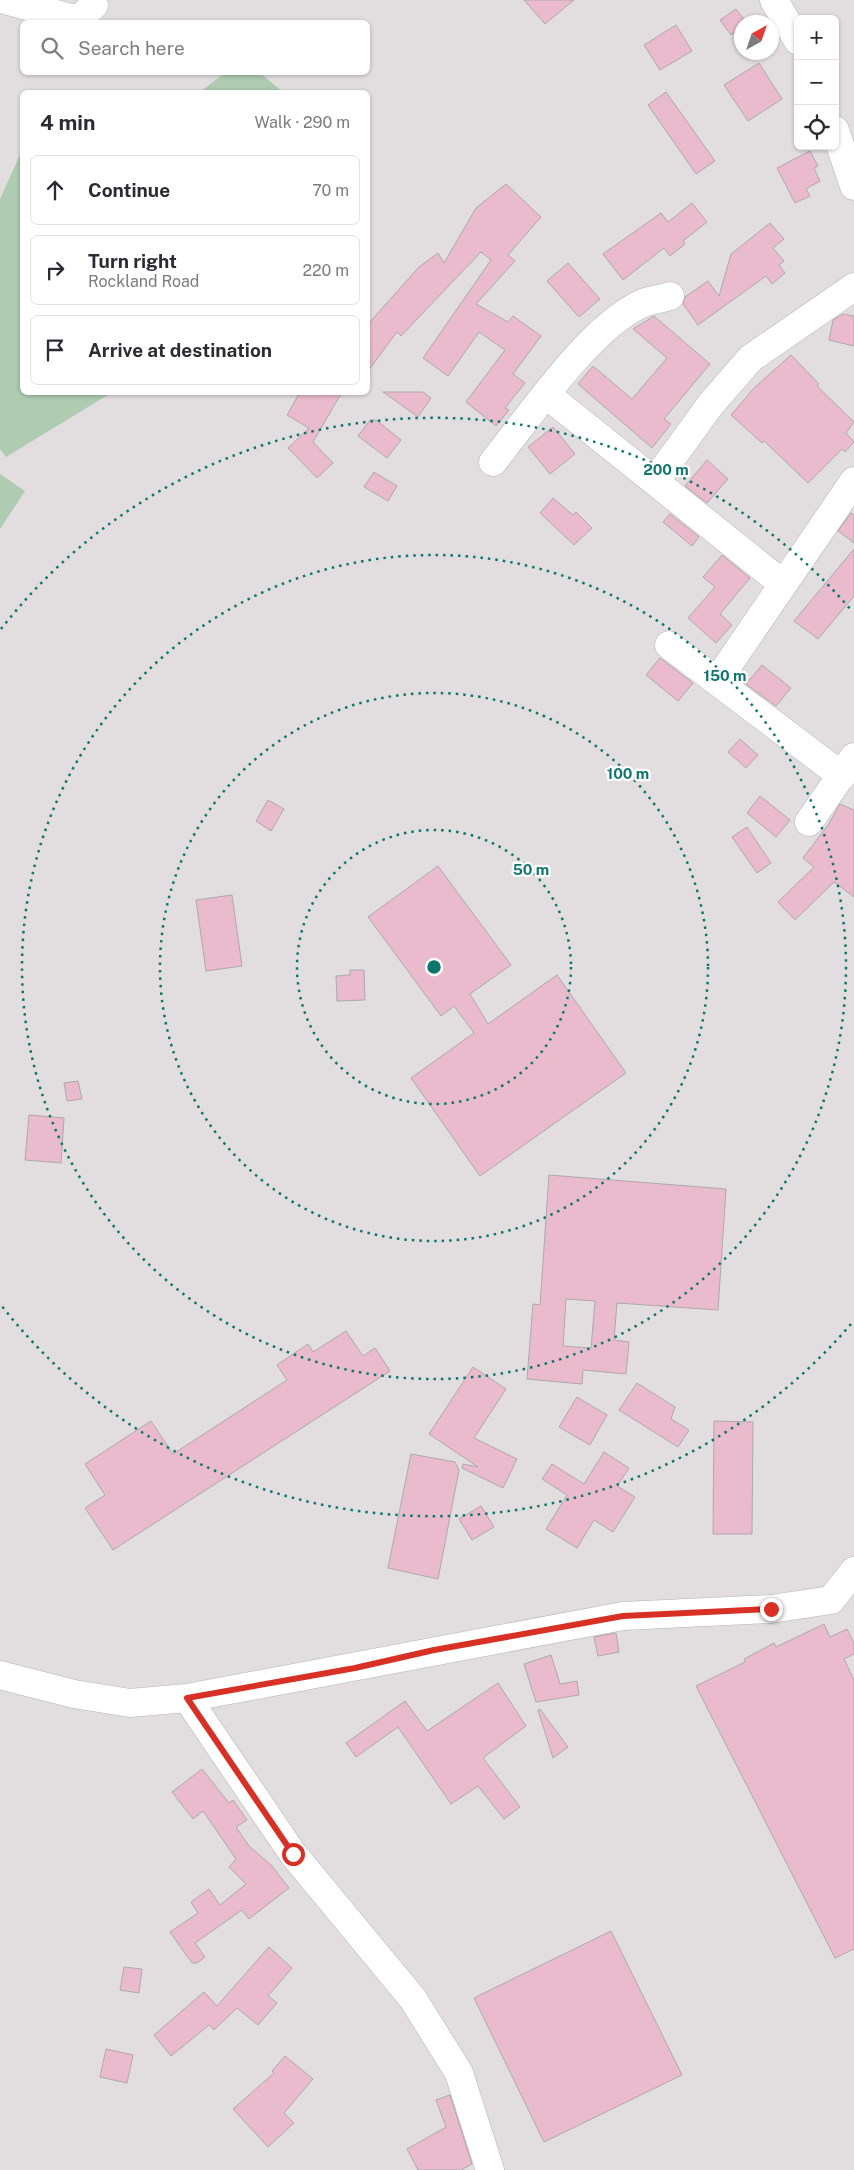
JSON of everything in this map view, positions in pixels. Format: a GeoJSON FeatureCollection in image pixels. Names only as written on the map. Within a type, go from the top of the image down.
{"type":"FeatureCollection","features":[{"type":"Feature","properties":{"kind":"street"},"geometry":{"type":"LineString","coordinates":[[5,0],[78,20],[94,5]]}},
{"type":"Feature","properties":{"kind":"street"},"geometry":{"type":"LineString","coordinates":[[774,0],[794,33]]}},
{"type":"Feature","properties":{"kind":"street"},"geometry":{"type":"LineString","coordinates":[[839,142],[854,186]]}},
{"type":"Feature","properties":{"kind":"street"},"geometry":{"type":"LineString","coordinates":[[655,481],[711,404],[752,358],[854,287]]}},
{"type":"Feature","properties":{"kind":"street"},"geometry":{"type":"LineString","coordinates":[[493,462],[580,353],[609,326],[641,304],[670,296]]}},
{"type":"Feature","properties":{"kind":"street"},"geometry":{"type":"LineString","coordinates":[[547,394],[783,584]]}},
{"type":"Feature","properties":{"kind":"street"},"geometry":{"type":"LineString","coordinates":[[717,681],[854,481]]}},
{"type":"Feature","properties":{"kind":"street"},"geometry":{"type":"LineString","coordinates":[[669,645],[717,681],[848,767],[809,822]]}},
{"type":"Feature","properties":{"kind":"street"},"geometry":{"type":"LineString","coordinates":[[0,1675],[74,1694],[130,1703],[187,1698],[355,1668],[434,1650],[623,1616],[771,1609],[831,1600],[854,1571]]}},
{"type":"Feature","properties":{"kind":"street"},"geometry":{"type":"LineString","coordinates":[[187,1698],[293,1854],[413,1999],[459,2073],[490,2170]]}},
{"type":"Feature","properties":{"kind":"green space"},"geometry":{"type":"Polygon","coordinates":[[[222,75],[262,75],[281,90],[203,90],[222,75]]]}},
{"type":"Feature","properties":{"kind":"green space"},"geometry":{"type":"Polygon","coordinates":[[[20,157],[20,395],[108,395],[6,457],[0,449],[0,199],[20,157]]]}},
{"type":"Feature","properties":{"kind":"green space"},"geometry":{"type":"Polygon","coordinates":[[[0,474],[25,491],[0,529],[0,474]]]}},
{"type":"Feature","properties":{"kind":"building"},"geometry":{"type":"Polygon","coordinates":[[[524,0],[574,0],[545,24],[524,0]]]}},
{"type":"Feature","properties":{"kind":"building"},"geometry":{"type":"Polygon","coordinates":[[[736,9],[741,15],[734,15],[734,33],[731,35],[720,20],[736,9]]]}},
{"type":"Feature","properties":{"kind":"building"},"geometry":{"type":"Polygon","coordinates":[[[676,25],[692,51],[660,70],[644,45],[676,25]]]}},
{"type":"Feature","properties":{"kind":"building"},"geometry":{"type":"Polygon","coordinates":[[[759,63],[782,99],[748,121],[724,85],[759,63]]]}},
{"type":"Feature","properties":{"kind":"building"},"geometry":{"type":"Polygon","coordinates":[[[666,92],[715,161],[696,174],[648,105],[666,92]]]}},
{"type":"Feature","properties":{"kind":"building"},"geometry":{"type":"Polygon","coordinates":[[[810,151],[818,166],[814,168],[820,181],[806,189],[810,196],[795,203],[777,168],[810,151]]]}},
{"type":"Feature","properties":{"kind":"building"},"geometry":{"type":"Polygon","coordinates":[[[506,184],[541,217],[508,255],[515,261],[476,304],[508,322],[513,316],[541,336],[513,374],[525,383],[505,408],[509,410],[496,426],[466,402],[505,350],[479,332],[448,376],[423,358],[491,260],[481,252],[401,336],[397,332],[370,368],[370,322],[419,267],[438,253],[444,263],[476,208],[506,184]]]}},
{"type":"Feature","properties":{"kind":"building"},"geometry":{"type":"Polygon","coordinates":[[[692,203],[707,222],[683,241],[685,244],[670,256],[664,248],[623,280],[603,254],[661,213],[668,222],[692,203]]]}},
{"type":"Feature","properties":{"kind":"building"},"geometry":{"type":"Polygon","coordinates":[[[770,223],[784,239],[773,248],[784,261],[779,265],[785,273],[772,284],[766,276],[698,325],[683,304],[685,297],[708,281],[719,296],[731,254],[770,223]]]}},
{"type":"Feature","properties":{"kind":"building"},"geometry":{"type":"Polygon","coordinates":[[[568,263],[600,299],[579,317],[547,281],[568,263]]]}},
{"type":"Feature","properties":{"kind":"building"},"geometry":{"type":"Polygon","coordinates":[[[843,314],[854,316],[854,346],[829,340],[833,320],[843,314]]]}},
{"type":"Feature","properties":{"kind":"building"},"geometry":{"type":"Polygon","coordinates":[[[654,316],[710,364],[664,419],[671,424],[652,448],[578,384],[593,366],[632,399],[667,358],[633,329],[654,316]]]}},
{"type":"Feature","properties":{"kind":"building"},"geometry":{"type":"Polygon","coordinates":[[[791,355],[819,384],[817,386],[854,422],[846,433],[854,442],[845,452],[842,449],[808,483],[764,441],[762,443],[731,415],[754,388],[791,355]]]}},
{"type":"Feature","properties":{"kind":"building"},"geometry":{"type":"Polygon","coordinates":[[[383,392],[423,392],[431,398],[418,417],[383,392]]]}},
{"type":"Feature","properties":{"kind":"building"},"geometry":{"type":"Polygon","coordinates":[[[298,395],[340,395],[313,442],[333,463],[317,478],[288,448],[309,428],[287,415],[298,395]]]}},
{"type":"Feature","properties":{"kind":"building"},"geometry":{"type":"Polygon","coordinates":[[[370,420],[376,420],[401,440],[387,458],[358,436],[370,420]]]}},
{"type":"Feature","properties":{"kind":"building"},"geometry":{"type":"Polygon","coordinates":[[[553,427],[575,454],[550,474],[528,447],[553,427]]]}},
{"type":"Feature","properties":{"kind":"building"},"geometry":{"type":"Polygon","coordinates":[[[707,460],[728,479],[707,503],[685,486],[707,460]]]}},
{"type":"Feature","properties":{"kind":"building"},"geometry":{"type":"Polygon","coordinates":[[[374,472],[397,486],[388,501],[364,487],[374,472]]]}},
{"type":"Feature","properties":{"kind":"building"},"geometry":{"type":"Polygon","coordinates":[[[553,498],[573,515],[576,512],[592,528],[574,545],[540,513],[553,498]]]}},
{"type":"Feature","properties":{"kind":"building"},"geometry":{"type":"Polygon","coordinates":[[[851,513],[854,515],[854,543],[838,531],[851,513]]]}},
{"type":"Feature","properties":{"kind":"building"},"geometry":{"type":"Polygon","coordinates":[[[670,514],[699,537],[692,546],[663,522],[670,514]]]}},
{"type":"Feature","properties":{"kind":"building"},"geometry":{"type":"Polygon","coordinates":[[[854,549],[854,596],[818,639],[794,621],[854,549]]]}},
{"type":"Feature","properties":{"kind":"building"},"geometry":{"type":"Polygon","coordinates":[[[722,555],[750,578],[720,614],[732,625],[716,643],[688,618],[715,587],[703,577],[722,555]]]}},
{"type":"Feature","properties":{"kind":"building"},"geometry":{"type":"Polygon","coordinates":[[[660,658],[693,683],[678,701],[646,675],[660,658]]]}},
{"type":"Feature","properties":{"kind":"building"},"geometry":{"type":"Polygon","coordinates":[[[762,665],[791,688],[776,706],[746,684],[762,665]]]}},
{"type":"Feature","properties":{"kind":"building"},"geometry":{"type":"Polygon","coordinates":[[[740,739],[758,755],[746,768],[728,752],[740,739]]]}},
{"type":"Feature","properties":{"kind":"building"},"geometry":{"type":"Polygon","coordinates":[[[760,796],[790,820],[776,837],[747,813],[760,796]]]}},
{"type":"Feature","properties":{"kind":"building"},"geometry":{"type":"Polygon","coordinates":[[[268,800],[284,809],[271,831],[256,821],[268,800]]]}},
{"type":"Feature","properties":{"kind":"building"},"geometry":{"type":"Polygon","coordinates":[[[840,804],[854,810],[854,897],[834,882],[795,920],[778,902],[814,867],[803,858],[828,825],[840,804]]]}},
{"type":"Feature","properties":{"kind":"building"},"geometry":{"type":"Polygon","coordinates":[[[747,827],[771,863],[757,873],[732,837],[747,827]]]}},
{"type":"Feature","properties":{"kind":"building"},"geometry":{"type":"Polygon","coordinates":[[[438,866],[511,965],[470,994],[488,1024],[557,975],[626,1073],[480,1176],[411,1078],[474,1033],[454,1006],[441,1016],[368,917],[438,866]]]}},
{"type":"Feature","properties":{"kind":"building"},"geometry":{"type":"Polygon","coordinates":[[[232,895],[242,966],[206,971],[196,900],[232,895]]]}},
{"type":"Feature","properties":{"kind":"building"},"geometry":{"type":"Polygon","coordinates":[[[350,970],[364,970],[365,1000],[337,1001],[336,976],[350,975],[350,970]]]}},
{"type":"Feature","properties":{"kind":"building"},"geometry":{"type":"Polygon","coordinates":[[[78,1081],[82,1099],[67,1101],[64,1083],[78,1081]]]}},
{"type":"Feature","properties":{"kind":"building"},"geometry":{"type":"Polygon","coordinates":[[[29,1115],[64,1118],[61,1163],[25,1160],[29,1115]]]}},
{"type":"Feature","properties":{"kind":"building"},"geometry":{"type":"Polygon","coordinates":[[[549,1175],[726,1189],[718,1310],[617,1303],[614,1340],[629,1342],[626,1374],[583,1370],[582,1384],[527,1379],[533,1304],[540,1305],[549,1175]],[[566,1299],[563,1346],[591,1348],[595,1301],[566,1299]]]}},
{"type":"Feature","properties":{"kind":"building"},"geometry":{"type":"Polygon","coordinates":[[[346,1331],[363,1356],[375,1348],[390,1371],[113,1550],[85,1508],[105,1495],[85,1464],[151,1421],[173,1454],[287,1380],[277,1365],[308,1344],[313,1352],[346,1331]]]}},
{"type":"Feature","properties":{"kind":"building"},"geometry":{"type":"Polygon","coordinates":[[[473,1367],[506,1389],[474,1438],[517,1459],[503,1488],[462,1468],[463,1464],[478,1467],[429,1434],[473,1367]]]}},
{"type":"Feature","properties":{"kind":"building"},"geometry":{"type":"Polygon","coordinates":[[[637,1383],[675,1407],[671,1419],[689,1430],[678,1447],[619,1410],[637,1383]]]}},
{"type":"Feature","properties":{"kind":"building"},"geometry":{"type":"Polygon","coordinates":[[[577,1397],[607,1415],[590,1445],[559,1427],[577,1397]]]}},
{"type":"Feature","properties":{"kind":"building"},"geometry":{"type":"Polygon","coordinates":[[[714,1421],[753,1422],[752,1534],[713,1534],[714,1421]]]}},
{"type":"Feature","properties":{"kind":"building"},"geometry":{"type":"Polygon","coordinates":[[[604,1452],[629,1468],[617,1486],[635,1497],[613,1532],[594,1520],[577,1548],[546,1529],[567,1495],[542,1479],[552,1464],[584,1484],[604,1452]]]}},
{"type":"Feature","properties":{"kind":"building"},"geometry":{"type":"Polygon","coordinates":[[[411,1454],[455,1462],[459,1470],[438,1579],[388,1568],[411,1454]]]}},
{"type":"Feature","properties":{"kind":"building"},"geometry":{"type":"Polygon","coordinates":[[[481,1506],[494,1527],[472,1540],[459,1519],[481,1506]]]}},
{"type":"Feature","properties":{"kind":"building"},"geometry":{"type":"Polygon","coordinates":[[[824,1624],[830,1637],[847,1629],[854,1643],[854,1654],[844,1659],[854,1680],[854,1949],[835,1958],[696,1686],[745,1662],[744,1659],[774,1643],[776,1647],[824,1624]]]}},
{"type":"Feature","properties":{"kind":"building"},"geometry":{"type":"Polygon","coordinates":[[[616,1633],[619,1652],[598,1656],[594,1637],[616,1633]]]}},
{"type":"Feature","properties":{"kind":"building"},"geometry":{"type":"Polygon","coordinates":[[[551,1655],[560,1684],[577,1681],[579,1695],[536,1702],[524,1664],[551,1655]]]}},
{"type":"Feature","properties":{"kind":"building"},"geometry":{"type":"Polygon","coordinates":[[[498,1683],[526,1726],[483,1758],[520,1807],[504,1819],[478,1786],[451,1804],[398,1727],[356,1757],[346,1743],[405,1701],[427,1731],[498,1683]]]}},
{"type":"Feature","properties":{"kind":"building"},"geometry":{"type":"Polygon","coordinates":[[[540,1709],[568,1747],[553,1758],[538,1710],[540,1709]]]}},
{"type":"Feature","properties":{"kind":"building"},"geometry":{"type":"Polygon","coordinates":[[[202,1769],[229,1803],[233,1800],[247,1820],[236,1827],[249,1846],[271,1865],[289,1888],[249,1919],[242,1910],[195,1943],[205,1957],[197,1963],[192,1963],[170,1932],[198,1913],[191,1902],[209,1889],[220,1905],[246,1884],[229,1867],[236,1859],[203,1811],[193,1819],[172,1792],[202,1769]]]}},
{"type":"Feature","properties":{"kind":"building"},"geometry":{"type":"Polygon","coordinates":[[[611,1931],[682,2075],[544,2142],[474,1998],[611,1931]]]}},
{"type":"Feature","properties":{"kind":"building"},"geometry":{"type":"Polygon","coordinates":[[[269,1947],[292,1968],[268,1996],[277,2003],[258,2025],[237,2008],[214,2030],[209,2025],[171,2056],[154,2035],[204,1992],[217,2006],[269,1947]]]}},
{"type":"Feature","properties":{"kind":"building"},"geometry":{"type":"Polygon","coordinates":[[[124,1967],[142,1969],[139,1993],[120,1990],[124,1967]]]}},
{"type":"Feature","properties":{"kind":"building"},"geometry":{"type":"Polygon","coordinates":[[[106,2049],[133,2055],[127,2083],[100,2077],[106,2049]]]}},
{"type":"Feature","properties":{"kind":"building"},"geometry":{"type":"Polygon","coordinates":[[[285,2056],[313,2079],[284,2113],[294,2123],[268,2147],[233,2109],[274,2073],[272,2071],[285,2056]]]}},
{"type":"Feature","properties":{"kind":"building"},"geometry":{"type":"Polygon","coordinates":[[[450,2095],[472,2164],[461,2170],[418,2170],[407,2149],[446,2127],[436,2100],[450,2095]]]}},
{"type":"Feature","properties":{"kind":"route"},"geometry":{"type":"LineString","coordinates":[[293,1854],[187,1698],[355,1668],[434,1650],[623,1616],[771,1609]]}}]}
